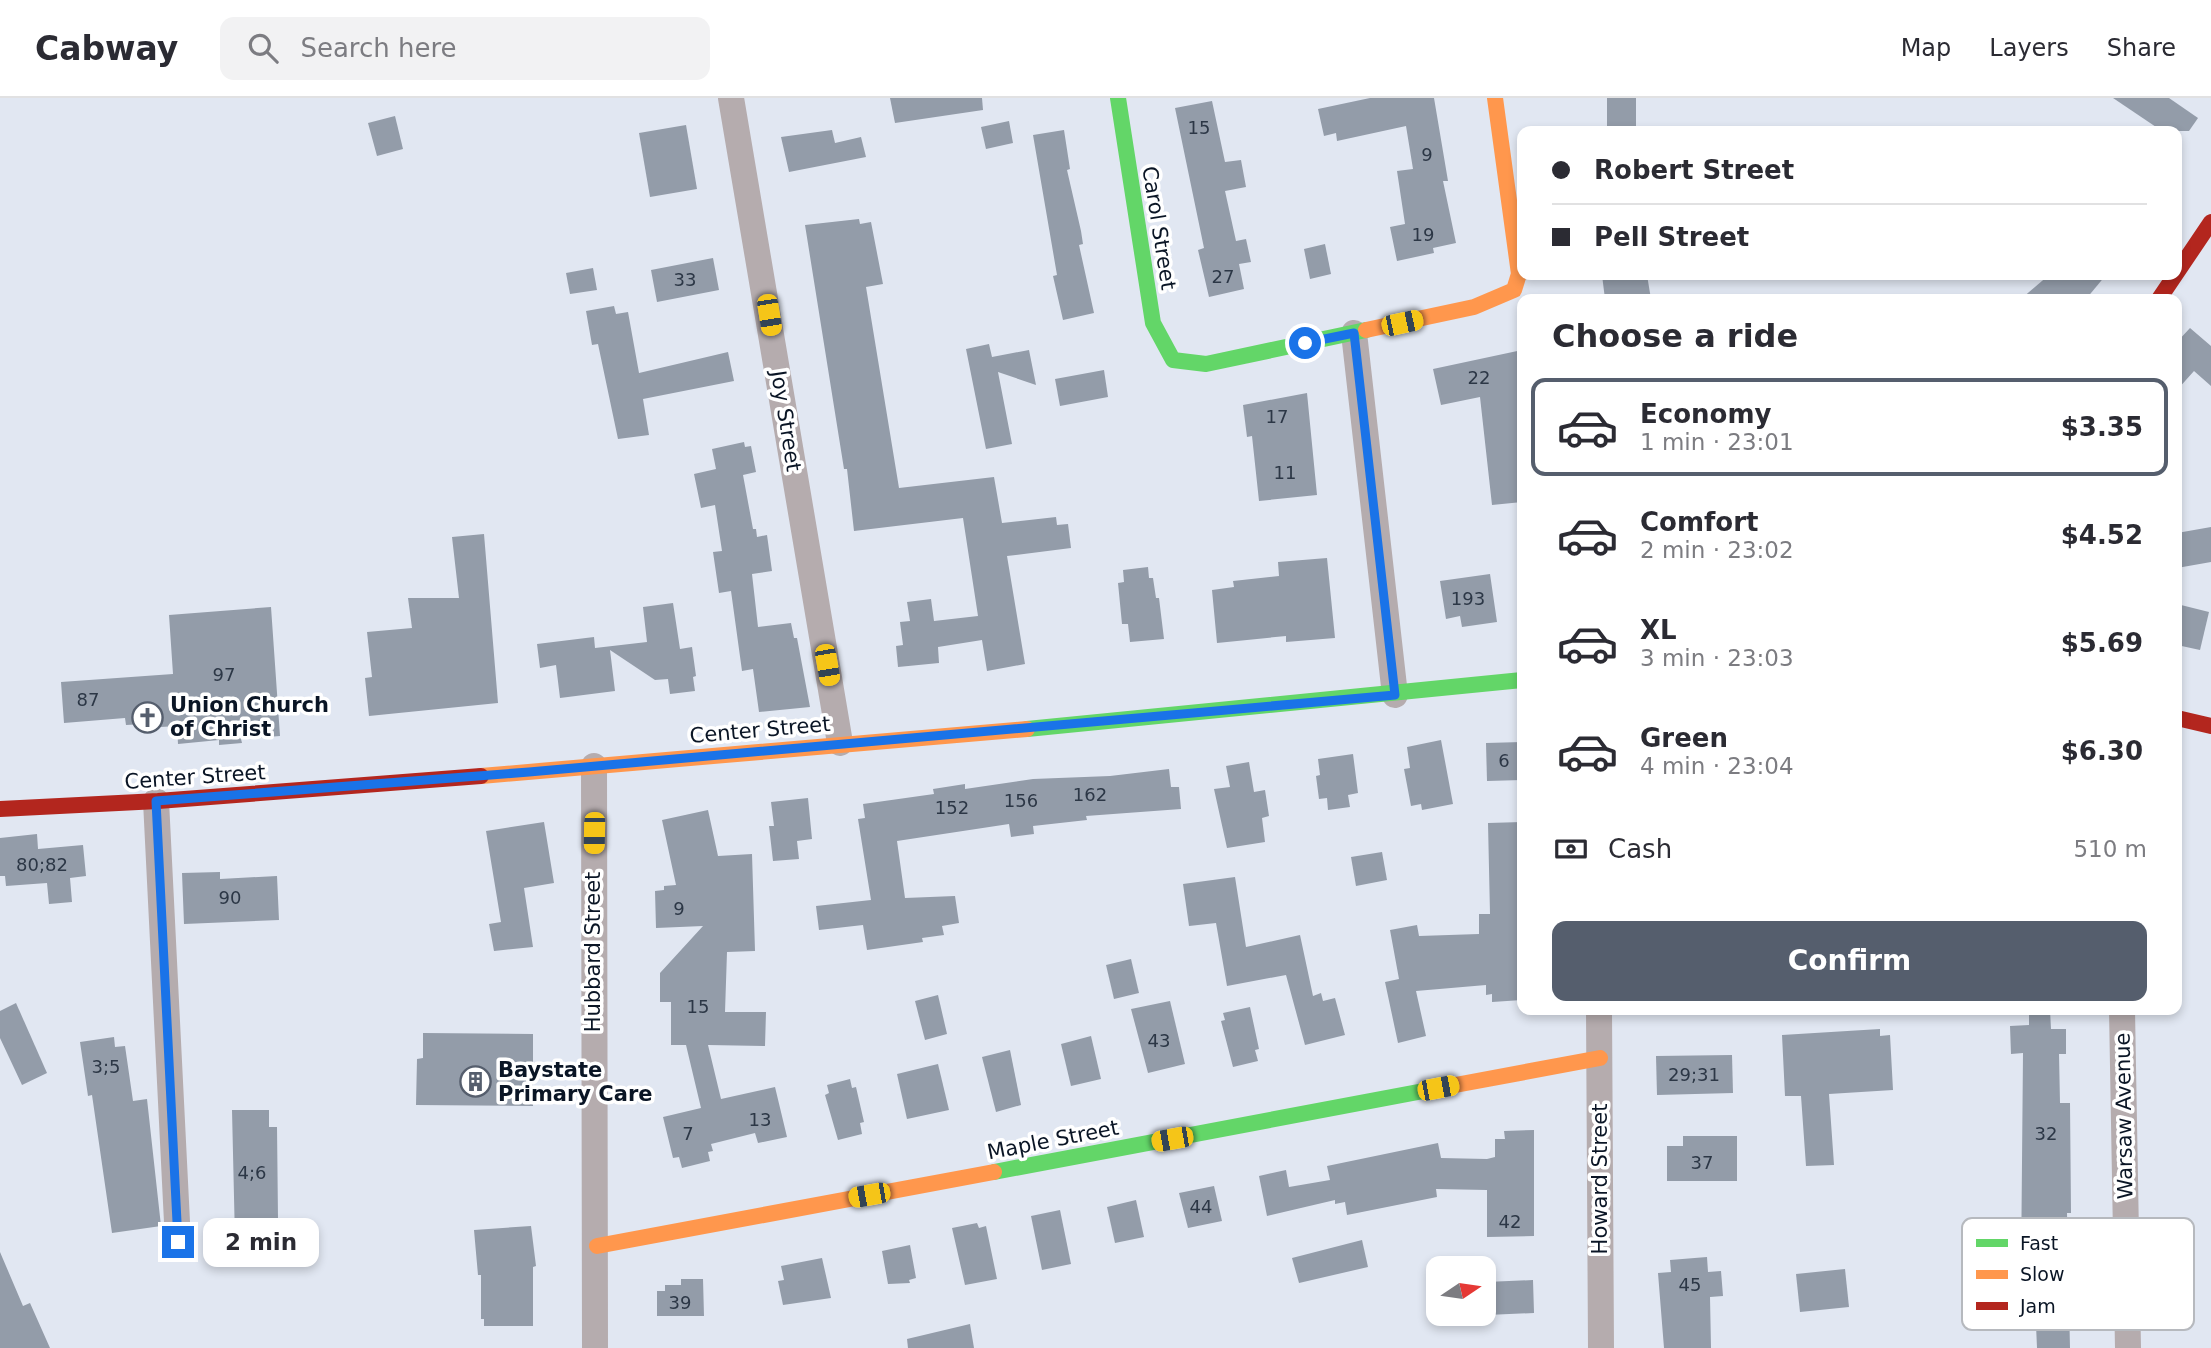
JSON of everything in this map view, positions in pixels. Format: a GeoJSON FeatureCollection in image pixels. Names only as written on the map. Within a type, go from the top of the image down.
{"type":"FeatureCollection","features":[{"type":"Feature","properties":{"kind":"street","name":"Joy Street"},"geometry":{"type":"LineString","coordinates":[[731,98],[840,743]]}},
{"type":"Feature","properties":{"kind":"street","name":"Carol Street"},"geometry":{"type":"LineString","coordinates":[[1118,98],[1153,323],[1172,360],[1206,364],[1354,333]]}},
{"type":"Feature","properties":{"kind":"street"},"geometry":{"type":"LineString","coordinates":[[1495,98],[1517,259]]}},
{"type":"Feature","properties":{"kind":"street"},"geometry":{"type":"LineString","coordinates":[[2182,265],[2211,222]]}},
{"type":"Feature","properties":{"kind":"street"},"geometry":{"type":"LineString","coordinates":[[1395,695],[1354,333],[1474,307],[1514,290],[1517,280]]}},
{"type":"Feature","properties":{"kind":"street","name":"Center Street"},"geometry":{"type":"LineString","coordinates":[[0,809],[156,801],[594,766],[840,743],[1171,717],[1517,681]]}},
{"type":"Feature","properties":{"kind":"street"},"geometry":{"type":"LineString","coordinates":[[2182,719],[2211,726]]}},
{"type":"Feature","properties":{"kind":"street","name":"Hubbard Street"},"geometry":{"type":"LineString","coordinates":[[594,766],[592,1000],[597,1246],[595,1348]]}},
{"type":"Feature","properties":{"kind":"street"},"geometry":{"type":"LineString","coordinates":[[156,801],[178,1242]]}},
{"type":"Feature","properties":{"kind":"street","name":"Howard Street"},"geometry":{"type":"LineString","coordinates":[[1599,1015],[1601,1348]]}},
{"type":"Feature","properties":{"kind":"street","name":"Warsaw Avenue"},"geometry":{"type":"LineString","coordinates":[[2122,1015],[2126,1218]]}},
{"type":"Feature","properties":{"kind":"street","name":"Maple Street"},"geometry":{"type":"LineString","coordinates":[[597,1246],[1600,1058]]}},
{"type":"Feature","properties":{"kind":"street","name":"Warsaw Avenue"},"geometry":{"type":"LineString","coordinates":[[2128,1330],[2128,1348]]}},
{"type":"Feature","properties":{"kind":"building"},"geometry":{"type":"Polygon","coordinates":[[[890,98],[982,98],[983,110],[895,123],[890,98]]]}},
{"type":"Feature","properties":{"kind":"building"},"geometry":{"type":"Polygon","coordinates":[[[1370,98],[1434,98],[1448,181],[1443,181],[1456,243],[1433,248],[1434,253],[1397,261],[1390,227],[1405,224],[1397,171],[1413,169],[1406,126],[1337,141],[1336,133],[1324,136],[1318,109],[1370,98]]]}},
{"type":"Feature","properties":{"kind":"building"},"geometry":{"type":"Polygon","coordinates":[[[1607,98],[1636,98],[1636,126],[1607,126],[1607,98]]]}},
{"type":"Feature","properties":{"kind":"building"},"geometry":{"type":"Polygon","coordinates":[[[2113,98],[2169,98],[2198,118],[2189,131],[2182,131],[2182,126],[2155,126],[2113,98]]]}},
{"type":"Feature","properties":{"kind":"building"},"geometry":{"type":"Polygon","coordinates":[[[1212,101],[1225,162],[1241,160],[1246,187],[1225,191],[1236,241],[1246,239],[1251,262],[1239,264],[1244,289],[1209,297],[1198,250],[1204,248],[1175,108],[1212,101]]]}},
{"type":"Feature","properties":{"kind":"building"},"geometry":{"type":"Polygon","coordinates":[[[395,116],[403,149],[377,156],[368,123],[395,116]]]}},
{"type":"Feature","properties":{"kind":"building"},"geometry":{"type":"Polygon","coordinates":[[[1009,121],[1013,143],[986,149],[981,127],[1009,121]]]}},
{"type":"Feature","properties":{"kind":"building"},"geometry":{"type":"Polygon","coordinates":[[[686,125],[697,189],[650,197],[639,133],[686,125]]]}},
{"type":"Feature","properties":{"kind":"building"},"geometry":{"type":"Polygon","coordinates":[[[832,130],[835,143],[861,137],[866,157],[789,172],[781,137],[832,130]]]}},
{"type":"Feature","properties":{"kind":"building"},"geometry":{"type":"Polygon","coordinates":[[[1064,130],[1070,169],[1067,170],[1083,244],[1079,245],[1094,313],[1063,320],[1053,276],[1057,275],[1033,135],[1064,130]]]}},
{"type":"Feature","properties":{"kind":"building"},"geometry":{"type":"Polygon","coordinates":[[[859,219],[860,224],[871,222],[883,284],[866,287],[899,488],[994,477],[1002,523],[1056,517],[1057,525],[1068,524],[1071,548],[1007,556],[1025,664],[987,671],[982,640],[938,647],[939,663],[898,667],[896,646],[903,645],[900,622],[910,621],[907,602],[931,599],[934,621],[978,616],[963,518],[854,531],[847,469],[844,469],[805,225],[859,219]]]}},
{"type":"Feature","properties":{"kind":"building"},"geometry":{"type":"Polygon","coordinates":[[[1325,244],[1331,274],[1310,279],[1304,249],[1325,244]]]}},
{"type":"Feature","properties":{"kind":"building"},"geometry":{"type":"Polygon","coordinates":[[[713,258],[719,290],[657,302],[651,270],[713,258]]]}},
{"type":"Feature","properties":{"kind":"building"},"geometry":{"type":"Polygon","coordinates":[[[593,268],[597,290],[570,294],[566,273],[593,268]]]}},
{"type":"Feature","properties":{"kind":"building"},"geometry":{"type":"Polygon","coordinates":[[[1603,280],[1648,280],[1650,294],[1604,294],[1603,280]]]}},
{"type":"Feature","properties":{"kind":"building"},"geometry":{"type":"Polygon","coordinates":[[[2043,280],[2102,280],[2090,294],[2027,294],[2043,280]]]}},
{"type":"Feature","properties":{"kind":"building"},"geometry":{"type":"Polygon","coordinates":[[[614,306],[616,314],[628,312],[639,373],[728,352],[734,381],[643,399],[649,435],[618,439],[598,344],[592,345],[586,311],[614,306]]]}},
{"type":"Feature","properties":{"kind":"building"},"geometry":{"type":"Polygon","coordinates":[[[2190,328],[2211,346],[2211,386],[2194,371],[2182,384],[2182,337],[2190,328]]]}},
{"type":"Feature","properties":{"kind":"building"},"geometry":{"type":"Polygon","coordinates":[[[989,344],[992,357],[1029,350],[1036,385],[998,372],[1012,444],[986,449],[966,349],[989,344]]]}},
{"type":"Feature","properties":{"kind":"building"},"geometry":{"type":"Polygon","coordinates":[[[1517,351],[1517,502],[1492,505],[1480,397],[1441,405],[1433,369],[1517,351]]]}},
{"type":"Feature","properties":{"kind":"building"},"geometry":{"type":"Polygon","coordinates":[[[1104,370],[1108,397],[1060,406],[1055,379],[1104,370]]]}},
{"type":"Feature","properties":{"kind":"building"},"geometry":{"type":"Polygon","coordinates":[[[1307,393],[1317,495],[1259,501],[1252,436],[1247,437],[1243,405],[1307,393]]]}},
{"type":"Feature","properties":{"kind":"building"},"geometry":{"type":"Polygon","coordinates":[[[744,442],[745,447],[751,446],[756,472],[743,475],[753,529],[756,529],[757,537],[767,535],[772,571],[752,574],[758,627],[791,623],[794,638],[797,638],[810,707],[759,712],[753,669],[742,671],[731,591],[719,593],[713,552],[722,551],[715,505],[701,508],[694,474],[716,469],[712,449],[744,442]]]}},
{"type":"Feature","properties":{"kind":"building"},"geometry":{"type":"Polygon","coordinates":[[[2211,527],[2211,562],[2182,567],[2182,532],[2211,527]]]}},
{"type":"Feature","properties":{"kind":"building"},"geometry":{"type":"Polygon","coordinates":[[[484,534],[498,703],[369,716],[365,678],[372,677],[367,632],[412,628],[408,598],[459,598],[452,537],[484,534]]]}},
{"type":"Feature","properties":{"kind":"building"},"geometry":{"type":"Polygon","coordinates":[[[1327,558],[1335,638],[1286,642],[1286,636],[1217,643],[1212,590],[1234,587],[1233,581],[1279,576],[1278,562],[1327,558]]]}},
{"type":"Feature","properties":{"kind":"building"},"geometry":{"type":"Polygon","coordinates":[[[1148,567],[1156,598],[1159,598],[1164,639],[1130,642],[1128,624],[1122,624],[1118,583],[1124,582],[1123,570],[1148,567]]]}},
{"type":"Feature","properties":{"kind":"building"},"geometry":{"type":"Polygon","coordinates":[[[1490,574],[1497,622],[1462,627],[1460,616],[1446,619],[1440,581],[1490,574]]]}},
{"type":"Feature","properties":{"kind":"building"},"geometry":{"type":"Polygon","coordinates":[[[673,603],[680,649],[692,647],[695,691],[670,694],[668,679],[655,680],[610,650],[615,691],[560,698],[556,665],[540,668],[537,644],[594,637],[595,648],[647,642],[643,607],[673,603]]]}},
{"type":"Feature","properties":{"kind":"building"},"geometry":{"type":"Polygon","coordinates":[[[2182,605],[2209,612],[2200,650],[2182,646],[2182,605]]]}},
{"type":"Feature","properties":{"kind":"building"},"geometry":{"type":"Polygon","coordinates":[[[271,607],[280,736],[241,739],[242,743],[219,745],[219,740],[178,744],[177,726],[145,728],[145,724],[126,725],[125,718],[64,723],[61,682],[173,674],[169,615],[271,607]]]}},
{"type":"Feature","properties":{"kind":"building"},"geometry":{"type":"Polygon","coordinates":[[[1441,740],[1453,804],[1422,810],[1421,804],[1411,806],[1404,769],[1410,768],[1407,747],[1441,740]]]}},
{"type":"Feature","properties":{"kind":"building"},"geometry":{"type":"Polygon","coordinates":[[[1517,742],[1517,780],[1487,781],[1486,743],[1517,742]]]}},
{"type":"Feature","properties":{"kind":"building"},"geometry":{"type":"Polygon","coordinates":[[[1353,754],[1358,793],[1348,795],[1350,807],[1328,810],[1327,798],[1319,799],[1316,776],[1320,775],[1318,759],[1353,754]]]}},
{"type":"Feature","properties":{"kind":"building"},"geometry":{"type":"Polygon","coordinates":[[[1249,762],[1254,792],[1265,790],[1269,816],[1262,818],[1265,842],[1227,848],[1214,789],[1230,787],[1226,766],[1249,762]]]}},
{"type":"Feature","properties":{"kind":"building"},"geometry":{"type":"Polygon","coordinates":[[[1169,769],[1171,787],[1179,787],[1181,809],[1086,816],[1087,820],[1033,826],[1034,834],[1011,837],[1009,824],[897,841],[905,898],[955,896],[959,923],[942,926],[944,935],[922,938],[923,942],[867,950],[863,925],[819,930],[816,906],[871,900],[858,819],[865,818],[863,804],[934,794],[933,789],[965,784],[965,789],[1033,779],[1110,776],[1169,769]]]}},
{"type":"Feature","properties":{"kind":"building"},"geometry":{"type":"Polygon","coordinates":[[[808,798],[812,839],[797,841],[799,859],[773,861],[769,826],[774,826],[771,802],[808,798]]]}},
{"type":"Feature","properties":{"kind":"building"},"geometry":{"type":"Polygon","coordinates":[[[708,810],[718,856],[752,854],[755,951],[727,952],[725,1012],[766,1012],[765,1046],[708,1045],[721,1099],[775,1087],[787,1137],[758,1143],[755,1133],[711,1144],[713,1151],[708,1152],[710,1161],[682,1168],[679,1157],[673,1158],[663,1117],[701,1108],[686,1045],[671,1045],[671,1002],[660,1002],[660,973],[703,926],[656,928],[655,891],[664,890],[664,886],[676,885],[662,820],[708,810]]]}},
{"type":"Feature","properties":{"kind":"building"},"geometry":{"type":"Polygon","coordinates":[[[544,822],[554,883],[524,888],[533,947],[494,951],[489,924],[501,922],[486,831],[544,822]]]}},
{"type":"Feature","properties":{"kind":"building"},"geometry":{"type":"Polygon","coordinates":[[[1517,822],[1517,1000],[1492,1002],[1492,994],[1486,995],[1486,985],[1416,991],[1426,1036],[1398,1043],[1385,982],[1399,979],[1390,930],[1417,925],[1419,936],[1479,934],[1479,914],[1490,914],[1488,823],[1517,822]]]}},
{"type":"Feature","properties":{"kind":"building"},"geometry":{"type":"Polygon","coordinates":[[[37,834],[38,849],[83,845],[86,876],[70,878],[72,902],[49,904],[47,883],[6,886],[5,876],[0,876],[0,838],[37,834]]]}},
{"type":"Feature","properties":{"kind":"building"},"geometry":{"type":"Polygon","coordinates":[[[1382,852],[1387,880],[1356,886],[1351,857],[1382,852]]]}},
{"type":"Feature","properties":{"kind":"building"},"geometry":{"type":"Polygon","coordinates":[[[220,872],[220,879],[277,876],[279,920],[184,924],[182,873],[220,872]]]}},
{"type":"Feature","properties":{"kind":"building"},"geometry":{"type":"Polygon","coordinates":[[[1235,877],[1246,947],[1300,935],[1313,996],[1321,993],[1323,1001],[1335,998],[1345,1035],[1305,1045],[1286,975],[1227,986],[1216,923],[1189,926],[1183,884],[1235,877]]]}},
{"type":"Feature","properties":{"kind":"building"},"geometry":{"type":"Polygon","coordinates":[[[1131,959],[1139,993],[1114,999],[1106,965],[1131,959]]]}},
{"type":"Feature","properties":{"kind":"building"},"geometry":{"type":"Polygon","coordinates":[[[938,995],[947,1034],[925,1040],[915,1001],[938,995]]]}},
{"type":"Feature","properties":{"kind":"building"},"geometry":{"type":"Polygon","coordinates":[[[1170,1001],[1185,1064],[1148,1073],[1131,1009],[1170,1001]]]}},
{"type":"Feature","properties":{"kind":"building"},"geometry":{"type":"Polygon","coordinates":[[[16,1003],[47,1073],[22,1085],[0,1038],[0,1011],[16,1003]]]}},
{"type":"Feature","properties":{"kind":"building"},"geometry":{"type":"Polygon","coordinates":[[[1250,1007],[1259,1049],[1255,1050],[1258,1061],[1233,1067],[1221,1021],[1225,1020],[1223,1013],[1250,1007]]]}},
{"type":"Feature","properties":{"kind":"building"},"geometry":{"type":"Polygon","coordinates":[[[2029,1015],[2050,1015],[2051,1029],[2066,1029],[2066,1054],[2059,1054],[2060,1103],[2070,1103],[2071,1213],[2067,1213],[2067,1218],[2021,1218],[2023,1053],[2011,1054],[2010,1026],[2029,1025],[2029,1015]]]}},
{"type":"Feature","properties":{"kind":"building"},"geometry":{"type":"Polygon","coordinates":[[[1880,1029],[1880,1036],[1890,1035],[1893,1090],[1829,1094],[1834,1165],[1806,1166],[1801,1096],[1785,1096],[1782,1035],[1880,1029]]]}},
{"type":"Feature","properties":{"kind":"building","name":"Baystate Primary Care"},"geometry":{"type":"Polygon","coordinates":[[[423,1033],[533,1034],[533,1106],[416,1105],[417,1059],[423,1058],[423,1033]]]}},
{"type":"Feature","properties":{"kind":"building"},"geometry":{"type":"Polygon","coordinates":[[[1091,1036],[1101,1079],[1071,1086],[1061,1044],[1091,1036]]]}},
{"type":"Feature","properties":{"kind":"building"},"geometry":{"type":"Polygon","coordinates":[[[114,1037],[115,1047],[125,1046],[133,1101],[147,1099],[161,1226],[112,1233],[92,1095],[88,1096],[80,1042],[114,1037]]]}},
{"type":"Feature","properties":{"kind":"building"},"geometry":{"type":"Polygon","coordinates":[[[1010,1050],[1021,1105],[996,1112],[982,1057],[1010,1050]]]}},
{"type":"Feature","properties":{"kind":"building"},"geometry":{"type":"Polygon","coordinates":[[[1732,1055],[1733,1093],[1657,1095],[1656,1056],[1732,1055]]]}},
{"type":"Feature","properties":{"kind":"building"},"geometry":{"type":"Polygon","coordinates":[[[938,1064],[949,1110],[907,1119],[897,1074],[938,1064]]]}},
{"type":"Feature","properties":{"kind":"building"},"geometry":{"type":"Polygon","coordinates":[[[850,1079],[852,1088],[856,1087],[864,1122],[860,1123],[862,1134],[838,1140],[825,1095],[829,1093],[827,1085],[850,1079]]]}},
{"type":"Feature","properties":{"kind":"building"},"geometry":{"type":"Polygon","coordinates":[[[232,1110],[269,1110],[269,1127],[277,1127],[278,1219],[273,1219],[273,1240],[235,1240],[232,1110]]]}},
{"type":"Feature","properties":{"kind":"building"},"geometry":{"type":"Polygon","coordinates":[[[1534,1130],[1534,1236],[1487,1237],[1487,1190],[1436,1189],[1437,1197],[1347,1215],[1345,1202],[1335,1204],[1335,1200],[1267,1216],[1259,1176],[1286,1170],[1289,1187],[1330,1180],[1327,1166],[1438,1143],[1441,1158],[1487,1159],[1495,1157],[1495,1139],[1505,1139],[1504,1131],[1534,1130]]]}},
{"type":"Feature","properties":{"kind":"building"},"geometry":{"type":"Polygon","coordinates":[[[1683,1136],[1737,1136],[1737,1181],[1667,1181],[1667,1146],[1683,1146],[1683,1136]]]}},
{"type":"Feature","properties":{"kind":"building"},"geometry":{"type":"Polygon","coordinates":[[[1214,1186],[1222,1221],[1188,1228],[1179,1193],[1214,1186]]]}},
{"type":"Feature","properties":{"kind":"building"},"geometry":{"type":"Polygon","coordinates":[[[1136,1200],[1144,1237],[1115,1243],[1107,1207],[1136,1200]]]}},
{"type":"Feature","properties":{"kind":"building"},"geometry":{"type":"Polygon","coordinates":[[[1060,1210],[1071,1264],[1042,1270],[1031,1216],[1060,1210]]]}},
{"type":"Feature","properties":{"kind":"building"},"geometry":{"type":"Polygon","coordinates":[[[977,1223],[979,1228],[986,1226],[997,1279],[965,1285],[952,1228],[977,1223]]]}},
{"type":"Feature","properties":{"kind":"building"},"geometry":{"type":"Polygon","coordinates":[[[531,1226],[536,1266],[533,1267],[533,1326],[484,1326],[484,1319],[481,1319],[481,1275],[478,1275],[474,1230],[531,1226]]]}},
{"type":"Feature","properties":{"kind":"building"},"geometry":{"type":"Polygon","coordinates":[[[1362,1240],[1368,1267],[1299,1283],[1292,1258],[1362,1240]]]}},
{"type":"Feature","properties":{"kind":"building"},"geometry":{"type":"Polygon","coordinates":[[[910,1245],[916,1278],[909,1280],[910,1283],[888,1284],[882,1251],[910,1245]]]}},
{"type":"Feature","properties":{"kind":"building"},"geometry":{"type":"Polygon","coordinates":[[[0,1252],[23,1306],[30,1303],[50,1348],[0,1348],[0,1252]]]}},
{"type":"Feature","properties":{"kind":"building"},"geometry":{"type":"Polygon","coordinates":[[[1707,1257],[1708,1272],[1721,1271],[1723,1296],[1710,1297],[1711,1348],[1664,1348],[1658,1273],[1671,1272],[1670,1260],[1707,1257]]]}},
{"type":"Feature","properties":{"kind":"building"},"geometry":{"type":"Polygon","coordinates":[[[822,1258],[831,1298],[783,1305],[778,1281],[784,1280],[781,1266],[822,1258]]]}},
{"type":"Feature","properties":{"kind":"building"},"geometry":{"type":"Polygon","coordinates":[[[1845,1269],[1849,1307],[1800,1312],[1796,1274],[1845,1269]]]}},
{"type":"Feature","properties":{"kind":"building"},"geometry":{"type":"Polygon","coordinates":[[[681,1279],[703,1279],[704,1316],[657,1316],[657,1291],[665,1291],[665,1285],[681,1285],[681,1279]]]}},
{"type":"Feature","properties":{"kind":"building"},"geometry":{"type":"Polygon","coordinates":[[[1533,1280],[1534,1313],[1496,1315],[1496,1282],[1533,1280]]]}},
{"type":"Feature","properties":{"kind":"building"},"geometry":{"type":"Polygon","coordinates":[[[970,1324],[974,1348],[908,1348],[907,1339],[970,1324]]]}},
{"type":"Feature","properties":{"kind":"building"},"geometry":{"type":"Polygon","coordinates":[[[2036,1330],[2070,1330],[2070,1348],[2037,1348],[2036,1330]]]}},
{"type":"Feature","properties":{"kind":"traffic: fast"},"geometry":{"type":"LineString","coordinates":[[1118,98],[1153,323],[1173,360],[1206,364],[1366,330]]}},
{"type":"Feature","properties":{"kind":"traffic: fast"},"geometry":{"type":"LineString","coordinates":[[1027,729],[1517,680]]}},
{"type":"Feature","properties":{"kind":"traffic: fast"},"geometry":{"type":"LineString","coordinates":[[994,1172],[1450,1086]]}},
{"type":"Feature","properties":{"kind":"traffic: slow"},"geometry":{"type":"LineString","coordinates":[[1495,98],[1517,259]]}},
{"type":"Feature","properties":{"kind":"traffic: slow"},"geometry":{"type":"LineString","coordinates":[[1366,330],[1474,307],[1514,290],[1517,280]]}},
{"type":"Feature","properties":{"kind":"traffic: slow"},"geometry":{"type":"LineString","coordinates":[[481,776],[1027,729]]}},
{"type":"Feature","properties":{"kind":"traffic: slow"},"geometry":{"type":"LineString","coordinates":[[1450,1086],[1600,1058]]}},
{"type":"Feature","properties":{"kind":"traffic: slow"},"geometry":{"type":"LineString","coordinates":[[597,1246],[994,1172]]}},
{"type":"Feature","properties":{"kind":"traffic: jam"},"geometry":{"type":"LineString","coordinates":[[2182,265],[2211,222]]}},
{"type":"Feature","properties":{"kind":"traffic: jam"},"geometry":{"type":"LineString","coordinates":[[2162,294],[2172,280]]}},
{"type":"Feature","properties":{"kind":"traffic: jam"},"geometry":{"type":"LineString","coordinates":[[2182,719],[2211,726]]}},
{"type":"Feature","properties":{"kind":"traffic: jam"},"geometry":{"type":"LineString","coordinates":[[0,809],[158,801],[481,776]]}},
{"type":"Feature","properties":{"kind":"place","name":"Union Church of Christ"},"geometry":{"type":"Point","coordinates":[147,717]}},
{"type":"Feature","properties":{"kind":"place","name":"Baystate Primary Care"},"geometry":{"type":"Point","coordinates":[475,1082]}},
{"type":"Feature","properties":{"kind":"route"},"geometry":{"type":"LineString","coordinates":[[178,1242],[156,801],[1209,714],[1395,695],[1354,333],[1305,343]]}}]}
